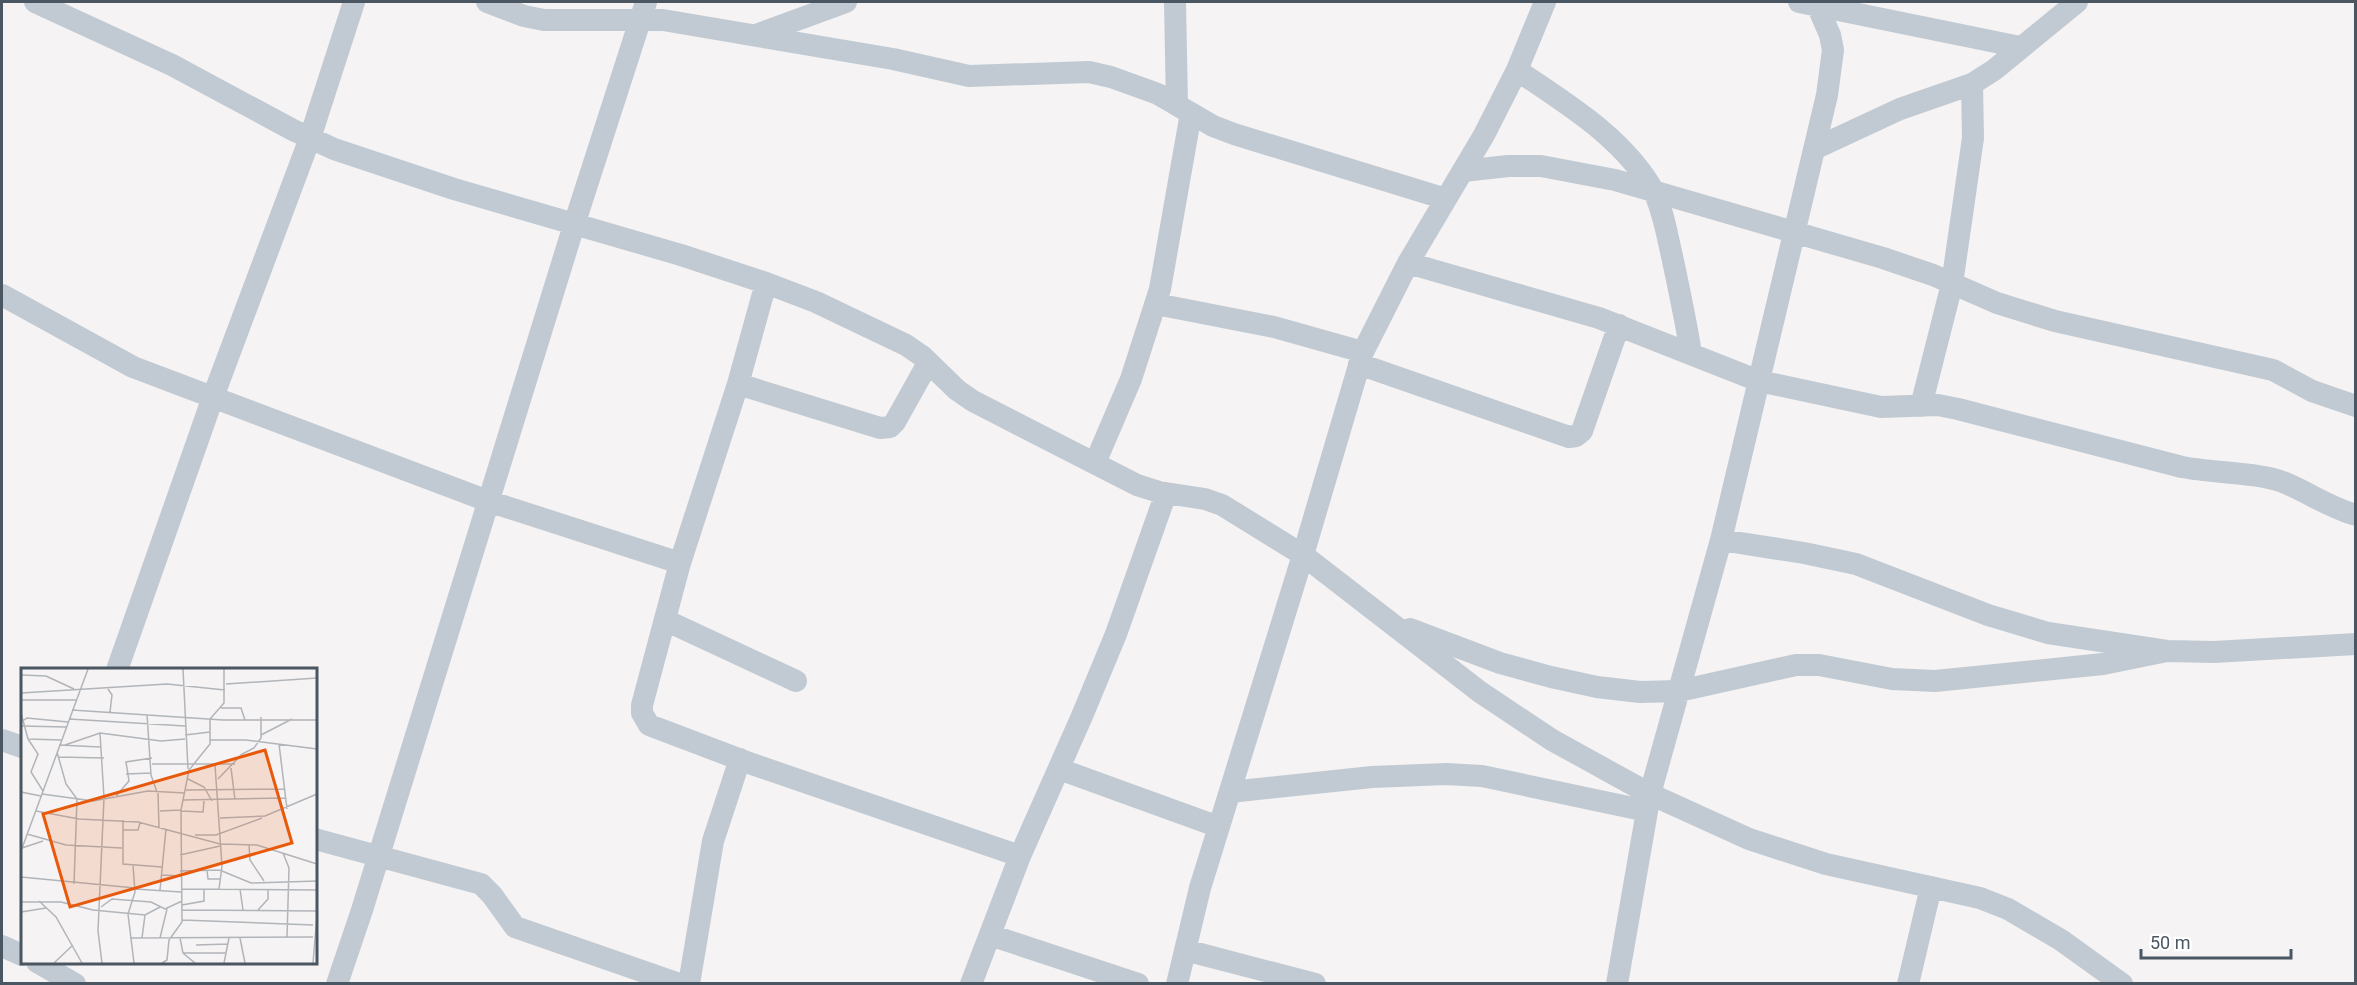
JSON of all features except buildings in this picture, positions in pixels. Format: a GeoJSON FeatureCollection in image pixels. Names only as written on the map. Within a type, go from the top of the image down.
{"type":"FeatureCollection","features":[{"type":"Feature","properties":{"kind":"street"},"geometry":{"type":"LineString","coordinates":[[35,2],[172,65],[334,149],[454,189],[766,283],[816,302],[906,345],[957,390],[973,401],[1137,485],[1222,505],[1303,555],[1480,692],[1648,803]]}},
{"type":"Feature","properties":{"kind":"street"},"geometry":{"type":"LineString","coordinates":[[118,668],[213,397],[310,138],[354,2]]}},
{"type":"Feature","properties":{"kind":"street"},"geometry":{"type":"LineString","coordinates":[[488,2],[524,16],[544,20],[644,10],[663,20],[893,59],[969,76],[1089,72],[1111,76],[1158,94],[1213,126],[1234,134],[1446,199]]}},
{"type":"Feature","properties":{"kind":"street"},"geometry":{"type":"LineString","coordinates":[[754,35],[846,2]]}},
{"type":"Feature","properties":{"kind":"street"},"geometry":{"type":"LineString","coordinates":[[1095,463],[1131,379],[1156,304],[1170,240],[1184,109],[1175,2]]}},
{"type":"Feature","properties":{"kind":"street"},"geometry":{"type":"LineString","coordinates":[[1177,984],[1200,888],[1361,358],[1408,263],[1463,171],[1517,70],[1545,2]]}},
{"type":"Feature","properties":{"kind":"street"},"geometry":{"type":"LineString","coordinates":[[1814,149],[1900,109],[1972,84],[1994,70],[2077,2]]}},
{"type":"Feature","properties":{"kind":"street"},"geometry":{"type":"LineString","coordinates":[[1808,3],[2020,47]]}},
{"type":"Feature","properties":{"kind":"street"},"geometry":{"type":"LineString","coordinates":[[1617,984],[1648,803],[1721,540],[1827,95],[1833,50],[1830,35],[1808,3]]}},
{"type":"Feature","properties":{"kind":"street"},"geometry":{"type":"LineString","coordinates":[[337,984],[574,225],[644,10]]}},
{"type":"Feature","properties":{"kind":"street"},"geometry":{"type":"LineString","coordinates":[[1517,70],[1590,120],[1640,171],[1654,191],[1666,229],[1691,354]]}},
{"type":"Feature","properties":{"kind":"street"},"geometry":{"type":"LineString","coordinates":[[1922,406],[1952,284],[1973,138],[1972,84]]}},
{"type":"Feature","properties":{"kind":"street"},"geometry":{"type":"LineString","coordinates":[[1463,171],[1508,166],[1541,166],[1616,180],[1883,258],[1997,303],[2055,321],[2272,370],[2312,391],[2355,406]]}},
{"type":"Feature","properties":{"kind":"street"},"geometry":{"type":"LineString","coordinates":[[1408,263],[1618,325],[1760,381],[1881,407],[1938,405],[2182,467],[2265,477],[2283,482],[2355,515]]}},
{"type":"Feature","properties":{"kind":"street"},"geometry":{"type":"LineString","coordinates":[[766,283],[738,384],[680,563],[642,705],[644,720],[649,725],[740,759],[1020,856]]}},
{"type":"Feature","properties":{"kind":"street"},"geometry":{"type":"LineString","coordinates":[[2,295],[123,362],[488,501],[680,563]]}},
{"type":"Feature","properties":{"kind":"street"},"geometry":{"type":"LineString","coordinates":[[1156,304],[1274,327],[1569,437],[1576,436],[1582,431],[1618,325]]}},
{"type":"Feature","properties":{"kind":"street"},"geometry":{"type":"LineString","coordinates":[[738,384],[880,428],[890,427],[896,422],[928,363]]}},
{"type":"Feature","properties":{"kind":"street"},"geometry":{"type":"LineString","coordinates":[[971,984],[1020,856],[1116,634],[1166,493]]}},
{"type":"Feature","properties":{"kind":"street"},"geometry":{"type":"LineString","coordinates":[[1721,540],[1856,564],[1988,615],[2048,633],[2167,651],[2214,652],[2355,644]]}},
{"type":"Feature","properties":{"kind":"street"},"geometry":{"type":"LineString","coordinates":[[665,620],[796,681]]}},
{"type":"Feature","properties":{"kind":"street"},"geometry":{"type":"LineString","coordinates":[[1386,620],[1500,663],[1597,687],[1640,692],[1679,691],[1796,665],[1820,666],[1892,679],[1935,681],[2103,664],[2167,651]]}},
{"type":"Feature","properties":{"kind":"street"},"geometry":{"type":"LineString","coordinates":[[2,740],[21,747]]}},
{"type":"Feature","properties":{"kind":"street"},"geometry":{"type":"LineString","coordinates":[[689,984],[713,841],[740,759]]}},
{"type":"Feature","properties":{"kind":"street"},"geometry":{"type":"LineString","coordinates":[[1059,769],[1219,827]]}},
{"type":"Feature","properties":{"kind":"street"},"geometry":{"type":"LineString","coordinates":[[1230,792],[1372,777],[1446,774],[1482,777],[1648,803],[1826,864],[1980,898],[2008,909],[2061,940],[2122,984]]}},
{"type":"Feature","properties":{"kind":"street"},"geometry":{"type":"LineString","coordinates":[[316,838],[481,884],[492,895],[515,927],[679,984]]}},
{"type":"Feature","properties":{"kind":"street"},"geometry":{"type":"LineString","coordinates":[[1908,984],[1931,887]]}},
{"type":"Feature","properties":{"kind":"street"},"geometry":{"type":"LineString","coordinates":[[990,935],[1138,984]]}},
{"type":"Feature","properties":{"kind":"street"},"geometry":{"type":"LineString","coordinates":[[2,946],[21,955]]}},
{"type":"Feature","properties":{"kind":"street"},"geometry":{"type":"LineString","coordinates":[[1185,950],[1315,984]]}},
{"type":"Feature","properties":{"kind":"street"},"geometry":{"type":"LineString","coordinates":[[39,964],[75,984]]}}]}
